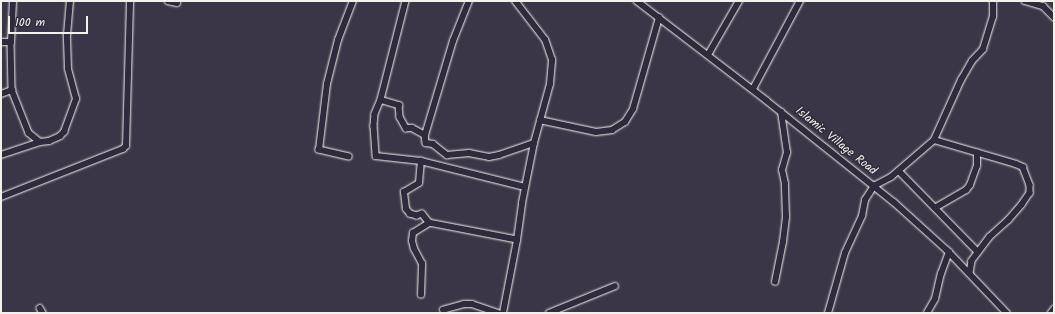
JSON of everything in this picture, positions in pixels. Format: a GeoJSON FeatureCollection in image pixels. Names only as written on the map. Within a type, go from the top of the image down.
{"type":"FeatureCollection","features":[{"type":"Feature","properties":{"kind":"street"},"geometry":{"type":"LineString","coordinates":[[13,1],[11,42],[12,90],[29,133],[40,142]]}},
{"type":"Feature","properties":{"kind":"street"},"geometry":{"type":"LineString","coordinates":[[1,155],[40,142],[49,141],[60,136],[64,132],[76,99],[68,70],[67,35],[70,1]]}},
{"type":"Feature","properties":{"kind":"street"},"geometry":{"type":"LineString","coordinates":[[1,197],[123,150],[126,146],[130,1]]}},
{"type":"Feature","properties":{"kind":"street"},"geometry":{"type":"LineString","coordinates":[[168,1],[177,3],[177,1]]}},
{"type":"Feature","properties":{"kind":"street"},"geometry":{"type":"LineString","coordinates":[[349,157],[319,150],[327,84],[338,40],[353,1]]}},
{"type":"Feature","properties":{"kind":"street"},"geometry":{"type":"LineString","coordinates":[[406,1],[381,100],[375,114],[374,126],[376,156],[421,161],[525,187]]}},
{"type":"Feature","properties":{"kind":"street"},"geometry":{"type":"LineString","coordinates":[[469,1],[453,41],[425,135],[426,143],[433,144],[447,155],[469,153],[481,156],[499,155],[534,143]]}},
{"type":"Feature","properties":{"kind":"street"},"geometry":{"type":"LineString","coordinates":[[503,313],[534,143],[550,84],[552,60],[545,40],[515,1]]}},
{"type":"Feature","properties":{"kind":"street","name":"Islamic Village Road"},"geometry":{"type":"LineString","coordinates":[[637,1],[753,89],[874,186],[949,252],[1007,313]]}},
{"type":"Feature","properties":{"kind":"street"},"geometry":{"type":"LineString","coordinates":[[708,55],[739,1]]}},
{"type":"Feature","properties":{"kind":"street"},"geometry":{"type":"LineString","coordinates":[[753,89],[800,1]]}},
{"type":"Feature","properties":{"kind":"street"},"geometry":{"type":"LineString","coordinates":[[828,313],[845,253],[862,216],[865,200],[874,186],[891,178],[934,140],[961,80],[972,60],[983,49],[993,17],[993,1]]}},
{"type":"Feature","properties":{"kind":"street"},"geometry":{"type":"LineString","coordinates":[[1024,1],[1043,6],[1054,17]]}},
{"type":"Feature","properties":{"kind":"street"},"geometry":{"type":"LineString","coordinates":[[540,120],[596,132],[612,130],[625,122],[633,109],[659,18]]}},
{"type":"Feature","properties":{"kind":"street"},"geometry":{"type":"LineString","coordinates":[[1,42],[11,42]]}},
{"type":"Feature","properties":{"kind":"street"},"geometry":{"type":"LineString","coordinates":[[1,94],[12,90]]}},
{"type":"Feature","properties":{"kind":"street"},"geometry":{"type":"LineString","coordinates":[[381,100],[399,105],[400,117],[406,128],[412,128],[425,135]]}},
{"type":"Feature","properties":{"kind":"street"},"geometry":{"type":"LineString","coordinates":[[775,282],[783,242],[786,217],[785,184],[782,170],[787,153],[781,112]]}},
{"type":"Feature","properties":{"kind":"street"},"geometry":{"type":"LineString","coordinates":[[934,140],[957,145],[977,153],[1023,167],[1030,185],[1030,193],[1022,205],[1009,220],[990,237],[972,260],[970,273]]}},
{"type":"Feature","properties":{"kind":"street"},"geometry":{"type":"LineString","coordinates":[[936,208],[966,190],[970,185],[977,166],[977,153]]}},
{"type":"Feature","properties":{"kind":"street"},"geometry":{"type":"LineString","coordinates":[[421,161],[419,182],[404,192],[406,209],[410,214],[417,216],[422,214],[429,223],[517,240]]}},
{"type":"Feature","properties":{"kind":"street"},"geometry":{"type":"LineString","coordinates":[[899,171],[978,252]]}},
{"type":"Feature","properties":{"kind":"street"},"geometry":{"type":"LineString","coordinates":[[421,295],[422,264],[414,249],[412,241],[413,233],[429,223]]}},
{"type":"Feature","properties":{"kind":"street"},"geometry":{"type":"LineString","coordinates":[[927,313],[935,299],[941,274],[949,252]]}},
{"type":"Feature","properties":{"kind":"street"},"geometry":{"type":"LineString","coordinates":[[549,313],[615,286]]}},
{"type":"Feature","properties":{"kind":"street"},"geometry":{"type":"LineString","coordinates":[[443,310],[464,304],[472,304],[498,313]]}},
{"type":"Feature","properties":{"kind":"street"},"geometry":{"type":"LineString","coordinates":[[1051,313],[1054,309]]}}]}
